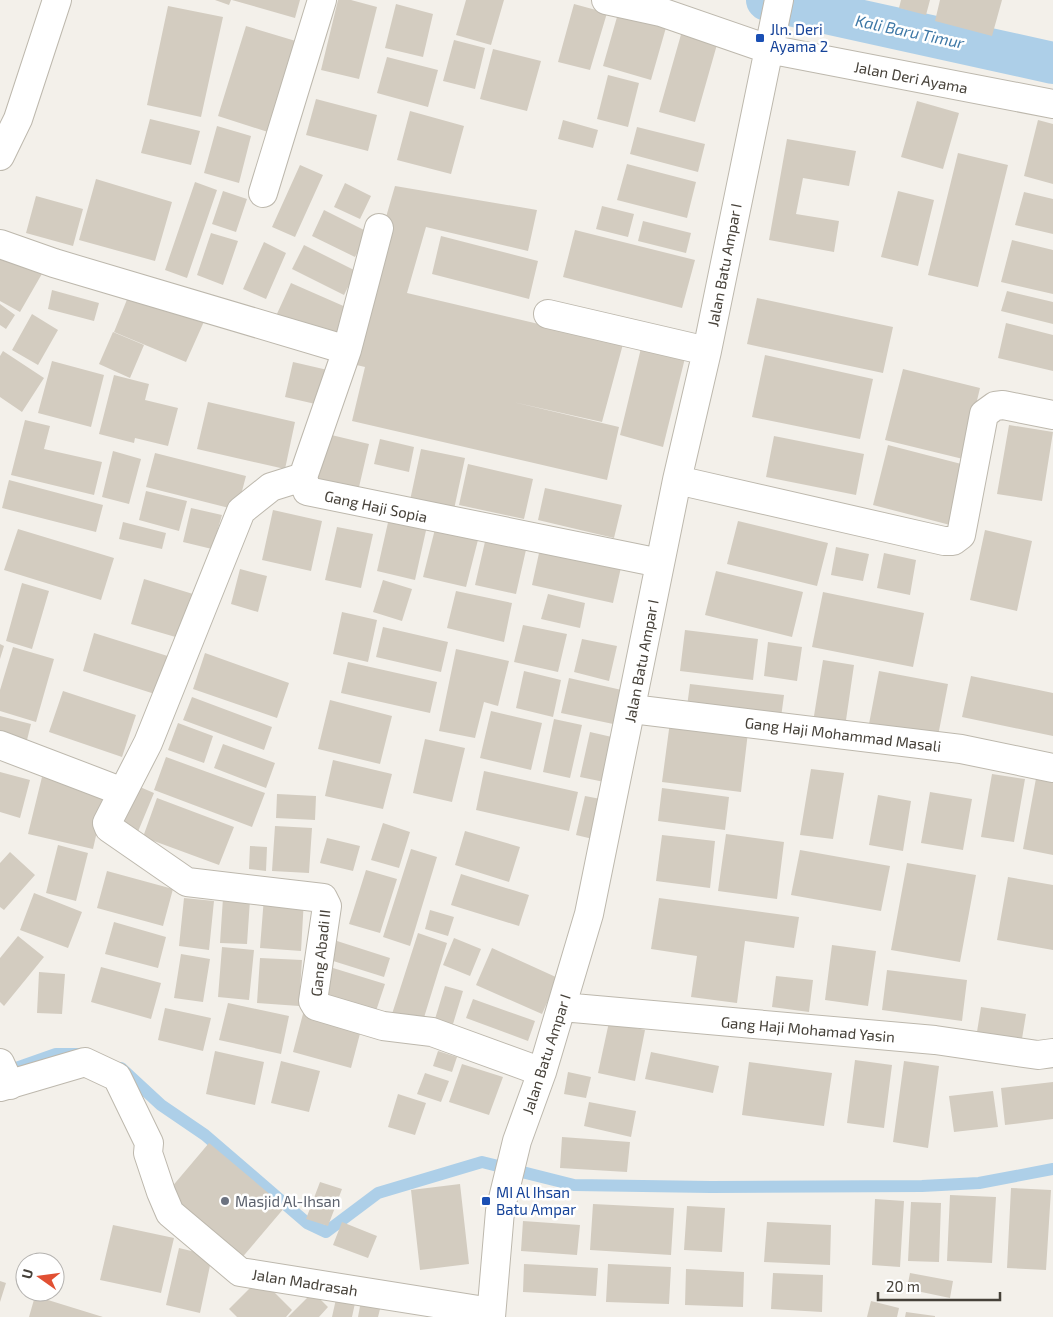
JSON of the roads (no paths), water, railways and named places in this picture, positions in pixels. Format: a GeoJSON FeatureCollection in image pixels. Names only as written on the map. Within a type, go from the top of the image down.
{"type":"FeatureCollection","features":[{"type":"Feature","properties":{"kind":"street"},"geometry":{"type":"LineString","coordinates":[[0,156],[18,119],[57,0]]}},
{"type":"Feature","properties":{"kind":"street"},"geometry":{"type":"LineString","coordinates":[[263,193],[322,0]]}},
{"type":"Feature","properties":{"kind":"street","name":"Jalan Deri Ayama"},"geometry":{"type":"LineString","coordinates":[[606,0],[661,12],[769,44],[1053,104]]}},
{"type":"Feature","properties":{"kind":"street","name":"Jalan Batu Ampar I"},"geometry":{"type":"LineString","coordinates":[[491,1314],[500,1210],[517,1141],[542,1072],[590,914],[677,480],[707,351],[779,0]]}},
{"type":"Feature","properties":{"kind":"street"},"geometry":{"type":"LineString","coordinates":[[0,745],[123,792],[148,743],[241,511],[271,487],[303,477],[347,350],[379,228]]}},
{"type":"Feature","properties":{"kind":"street"},"geometry":{"type":"LineString","coordinates":[[0,244],[54,263],[347,350]]}},
{"type":"Feature","properties":{"kind":"street"},"geometry":{"type":"LineString","coordinates":[[548,314],[707,351]]}},
{"type":"Feature","properties":{"kind":"street"},"geometry":{"type":"LineString","coordinates":[[677,480],[944,541],[953,541],[961,535],[984,414],[995,406],[1003,405],[1053,415]]}},
{"type":"Feature","properties":{"kind":"street","name":"Gang Haji Sopia"},"geometry":{"type":"LineString","coordinates":[[303,477],[307,491],[660,563]]}},
{"type":"Feature","properties":{"kind":"street","name":"Gang Haji Mohammad Masali"},"geometry":{"type":"LineString","coordinates":[[632,709],[961,749],[1053,768]]}},
{"type":"Feature","properties":{"kind":"street","name":"Gang Abadi II"},"geometry":{"type":"LineString","coordinates":[[123,792],[107,823],[108,826],[187,882],[324,898],[327,906],[313,1001],[316,1006],[383,1026],[432,1032],[542,1072]]}},
{"type":"Feature","properties":{"kind":"street","name":"Gang Haji Mohamad Yasin"},"geometry":{"type":"LineString","coordinates":[[562,1007],[935,1040],[1038,1055],[1053,1053]]}},
{"type":"Feature","properties":{"kind":"street","name":"Jalan Madrasah"},"geometry":{"type":"LineString","coordinates":[[4,1079],[86,1062],[117,1077],[149,1143],[148,1153],[170,1213],[240,1272],[491,1314]]}},
{"type":"Feature","properties":{"kind":"waterway","name":"Kali Baru Timur"},"geometry":{"type":"LineString","coordinates":[[767,0],[1053,63]]}},
{"type":"Feature","properties":{"kind":"waterway"},"geometry":{"type":"LineString","coordinates":[[2,1073],[56,1054],[79,1054]]}},
{"type":"Feature","properties":{"kind":"waterway"},"geometry":{"type":"LineString","coordinates":[[121,1068],[161,1105],[205,1135],[307,1223],[326,1232],[378,1193],[482,1162],[574,1185],[711,1187],[922,1186],[979,1183],[1053,1169]]}},
{"type":"Feature","properties":{"kind":"place","name":"Jln. Deri Ayama 2"},"geometry":{"type":"Point","coordinates":[760,38]}},
{"type":"Feature","properties":{"kind":"place","name":"Masjid Al-Ihsan"},"geometry":{"type":"Point","coordinates":[225,1201]}},
{"type":"Feature","properties":{"kind":"place","name":"MI Al Ihsan Batu Ampar"},"geometry":{"type":"Point","coordinates":[486,1201]}}]}
